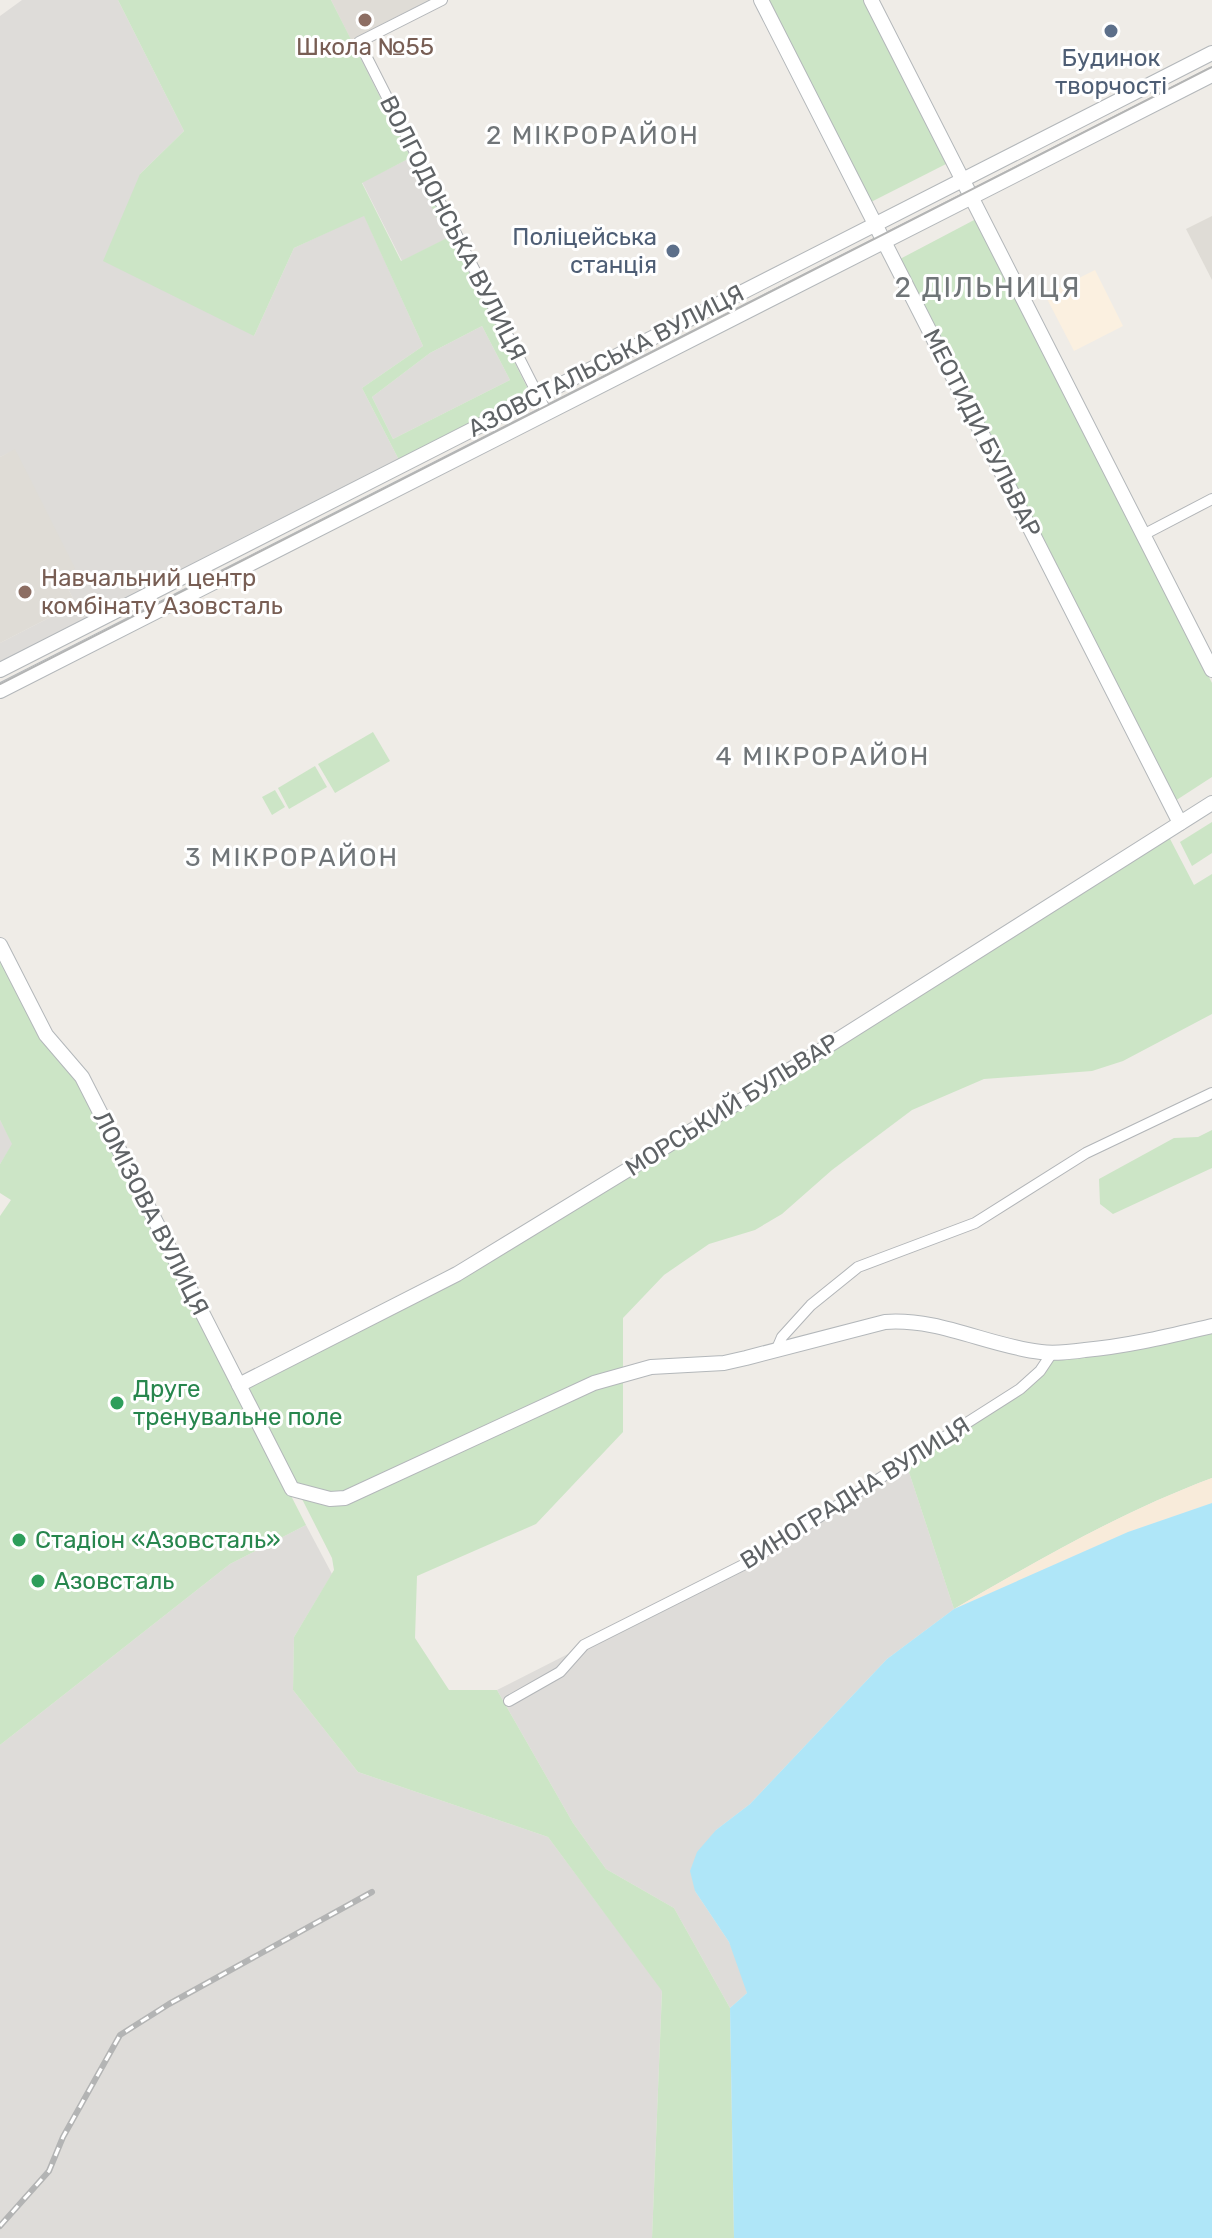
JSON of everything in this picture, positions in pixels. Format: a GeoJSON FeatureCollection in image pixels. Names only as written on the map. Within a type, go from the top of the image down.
{"type":"FeatureCollection","features":[{"type":"Feature","properties":{"kind":"street","name":"ВОЛГОДОНСЬКА ВУЛИЦЯ"},"geometry":{"type":"LineString","coordinates":[[442,0],[359,42],[547,413]]}},
{"type":"Feature","properties":{"kind":"street","name":"МЕОТИДИ БУЛЬВАР"},"geometry":{"type":"LineString","coordinates":[[761,0],[1180,823]]}},
{"type":"Feature","properties":{"kind":"street"},"geometry":{"type":"LineString","coordinates":[[871,0],[1212,670]]}},
{"type":"Feature","properties":{"kind":"street","name":"АЗОВСТАЛЬСЬКА ВУЛИЦЯ"},"geometry":{"type":"LineString","coordinates":[[0,670],[1212,53]]}},
{"type":"Feature","properties":{"kind":"street","name":"АЗОВСТАЛЬСЬКА ВУЛИЦЯ"},"geometry":{"type":"LineString","coordinates":[[0,691],[1212,75]]}},
{"type":"Feature","properties":{"kind":"street"},"geometry":{"type":"LineString","coordinates":[[1143,535],[1212,499]]}},
{"type":"Feature","properties":{"kind":"street","name":"МОРСЬКИЙ БУЛЬВАР"},"geometry":{"type":"LineString","coordinates":[[239,1385],[457,1274],[742,1100],[1212,803]]}},
{"type":"Feature","properties":{"kind":"street","name":"ЛОМІЗОВА ВУЛИЦЯ"},"geometry":{"type":"LineString","coordinates":[[0,945],[46,1035],[82,1077],[292,1489],[330,1499],[345,1498],[594,1383],[651,1367],[724,1363],[776,1351]]}},
{"type":"Feature","properties":{"kind":"street"},"geometry":{"type":"LineString","coordinates":[[776,1351],[782,1337],[811,1305],[858,1267],[975,1223],[1086,1153],[1212,1093]]}},
{"type":"Feature","properties":{"kind":"street"},"geometry":{"type":"LineString","coordinates":[[776,1351],[885,1322],[906,1320],[1022,1349],[1052,1353],[1138,1345],[1212,1326]]}},
{"type":"Feature","properties":{"kind":"street","name":"ВИНОГРАДНА ВУЛИЦЯ"},"geometry":{"type":"LineString","coordinates":[[509,1701],[560,1672],[584,1645],[747,1563],[1020,1389],[1040,1371],[1052,1353]]}},
{"type":"Feature","properties":{"kind":"shaded area"},"geometry":{"type":"Polygon","coordinates":[[[22,0],[118,0],[184,131],[140,174],[254,336],[294,248],[364,215],[423,346],[362,388],[399,460],[0,664],[0,643],[76,604],[65,583],[15,450],[0,457],[0,16],[22,0]]]}},
{"type":"Feature","properties":{"kind":"shaded area","name":"Школа №55"},"geometry":{"type":"Polygon","coordinates":[[[331,0],[429,0],[351,40],[331,0]]]}},
{"type":"Feature","properties":{"kind":"shaded area"},"geometry":{"type":"Polygon","coordinates":[[[408,159],[448,238],[402,261],[362,182],[408,159]]]}},
{"type":"Feature","properties":{"kind":"shaded area"},"geometry":{"type":"Polygon","coordinates":[[[1212,216],[1212,280],[1186,229],[1212,216]]]}},
{"type":"Feature","properties":{"kind":"shaded area"},"geometry":{"type":"Polygon","coordinates":[[[1095,270],[1123,326],[1074,351],[1045,295],[1095,270]]]}},
{"type":"Feature","properties":{"kind":"shaded area"},"geometry":{"type":"Polygon","coordinates":[[[482,326],[510,380],[393,439],[372,397],[430,353],[482,326]]]}},
{"type":"Feature","properties":{"kind":"shaded area"},"geometry":{"type":"Polygon","coordinates":[[[15,449],[75,568],[65,583],[76,604],[0,643],[0,457],[15,449]]]}},
{"type":"Feature","properties":{"kind":"shaded area"},"geometry":{"type":"Polygon","coordinates":[[[0,1120],[13,1144],[0,1164],[0,1120]]]}},
{"type":"Feature","properties":{"kind":"shaded area"},"geometry":{"type":"Polygon","coordinates":[[[905,1460],[954,1609],[887,1659],[750,1804],[716,1830],[695,1891],[729,1942],[741,1969],[747,1993],[730,2008],[674,1908],[606,1869],[573,1823],[497,1690],[747,1563],[905,1460]]]}},
{"type":"Feature","properties":{"kind":"shaded area"},"geometry":{"type":"Polygon","coordinates":[[[306,1525],[332,1574],[294,1637],[293,1690],[358,1772],[548,1837],[662,1990],[652,2238],[0,2238],[0,1745],[230,1564],[306,1525]]]}},
{"type":"Feature","properties":{"kind":"green space"},"geometry":{"type":"Polygon","coordinates":[[[118,0],[331,0],[530,393],[399,460],[362,388],[423,346],[364,216],[294,248],[254,336],[103,261],[140,174],[184,131],[118,0]],[[408,159],[362,183],[401,261],[447,238],[408,159]],[[482,326],[430,353],[372,397],[393,439],[510,380],[482,326]]]}},
{"type":"Feature","properties":{"kind":"green space"},"geometry":{"type":"Polygon","coordinates":[[[768,0],[865,0],[948,163],[871,202],[768,0]]]}},
{"type":"Feature","properties":{"kind":"green space"},"geometry":{"type":"Polygon","coordinates":[[[976,219],[1212,683],[1212,777],[1175,801],[900,259],[976,219]]]}},
{"type":"Feature","properties":{"kind":"green space"},"geometry":{"type":"Polygon","coordinates":[[[373,732],[390,761],[335,793],[318,764],[373,732]]]}},
{"type":"Feature","properties":{"kind":"green space"},"geometry":{"type":"Polygon","coordinates":[[[315,766],[327,787],[289,809],[278,788],[315,766]]]}},
{"type":"Feature","properties":{"kind":"green space"},"geometry":{"type":"Polygon","coordinates":[[[275,790],[285,807],[272,815],[262,797],[275,790]]]}},
{"type":"Feature","properties":{"kind":"green space"},"geometry":{"type":"Polygon","coordinates":[[[1212,822],[1212,853],[1192,866],[1180,842],[1212,822]]]}},
{"type":"Feature","properties":{"kind":"green space"},"geometry":{"type":"Polygon","coordinates":[[[1168,835],[1194,885],[1212,874],[1212,1014],[1123,1061],[1092,1071],[984,1079],[912,1110],[832,1170],[782,1214],[755,1230],[709,1244],[664,1275],[623,1318],[623,1432],[536,1524],[417,1576],[415,1638],[449,1690],[497,1690],[573,1823],[606,1869],[674,1908],[730,2008],[734,2238],[652,2238],[662,1991],[548,1837],[358,1772],[293,1690],[294,1637],[334,1570],[332,1558],[245,1387],[461,1278],[1168,835]]]}},
{"type":"Feature","properties":{"kind":"green space"},"geometry":{"type":"Polygon","coordinates":[[[0,955],[79,1082],[306,1525],[230,1564],[0,1745],[0,1216],[11,1200],[0,1193],[0,1164],[12,1144],[0,1120],[0,955]]]}},
{"type":"Feature","properties":{"kind":"green space"},"geometry":{"type":"Polygon","coordinates":[[[1212,1130],[1212,1168],[1113,1214],[1100,1204],[1099,1179],[1174,1138],[1198,1137],[1212,1130]]]}},
{"type":"Feature","properties":{"kind":"green space"},"geometry":{"type":"Polygon","coordinates":[[[1212,1324],[1212,1478],[1113,1521],[954,1609],[905,1460],[1020,1389],[1052,1354],[1212,1324]]]}},
{"type":"Feature","properties":{"kind":"sand"},"geometry":{"type":"Polygon","coordinates":[[[1212,1478],[1212,1503],[1128,1532],[954,1609],[1113,1521],[1212,1478]]]}},
{"type":"Feature","properties":{"kind":"water"},"geometry":{"type":"Polygon","coordinates":[[[1212,1503],[1212,2238],[734,2238],[730,2008],[747,1993],[729,1942],[695,1891],[690,1871],[697,1852],[716,1830],[750,1804],[887,1659],[954,1609],[1128,1532],[1212,1503]]]}},
{"type":"Feature","properties":{"kind":"tram line"},"geometry":{"type":"LineString","coordinates":[[0,684],[1212,67]]}},
{"type":"Feature","properties":{"kind":"railway"},"geometry":{"type":"LineString","coordinates":[[0,2226],[49,2171],[63,2137],[120,2035],[169,2004],[372,1892]]}},
{"type":"Feature","properties":{"kind":"place","name":"Школа №55"},"geometry":{"type":"Point","coordinates":[365,20]}},
{"type":"Feature","properties":{"kind":"place","name":"Будинок творчості"},"geometry":{"type":"Point","coordinates":[1111,31]}},
{"type":"Feature","properties":{"kind":"place","name":"Поліцейська станція"},"geometry":{"type":"Point","coordinates":[673,251]}},
{"type":"Feature","properties":{"kind":"place","name":"Навчальний центр комбінату Азовсталь"},"geometry":{"type":"Point","coordinates":[25,592]}},
{"type":"Feature","properties":{"kind":"place","name":"Друге тренувальне поле"},"geometry":{"type":"Point","coordinates":[117,1403]}},
{"type":"Feature","properties":{"kind":"place","name":"Стадіон «Азовсталь»"},"geometry":{"type":"Point","coordinates":[19,1540]}},
{"type":"Feature","properties":{"kind":"place","name":"Азовсталь"},"geometry":{"type":"Point","coordinates":[38,1581]}},
{"type":"Feature","properties":{"kind":"district","name":"2 МІКРОРАЙОН"},"geometry":{"type":"Point","coordinates":[593,135]}},
{"type":"Feature","properties":{"kind":"district","name":"2 ДІЛЬНИЦЯ"},"geometry":{"type":"Point","coordinates":[988,287]}},
{"type":"Feature","properties":{"kind":"district","name":"4 МІКРОРАЙОН"},"geometry":{"type":"Point","coordinates":[823,756]}},
{"type":"Feature","properties":{"kind":"district","name":"3 МІКРОРАЙОН"},"geometry":{"type":"Point","coordinates":[292,857]}}]}
